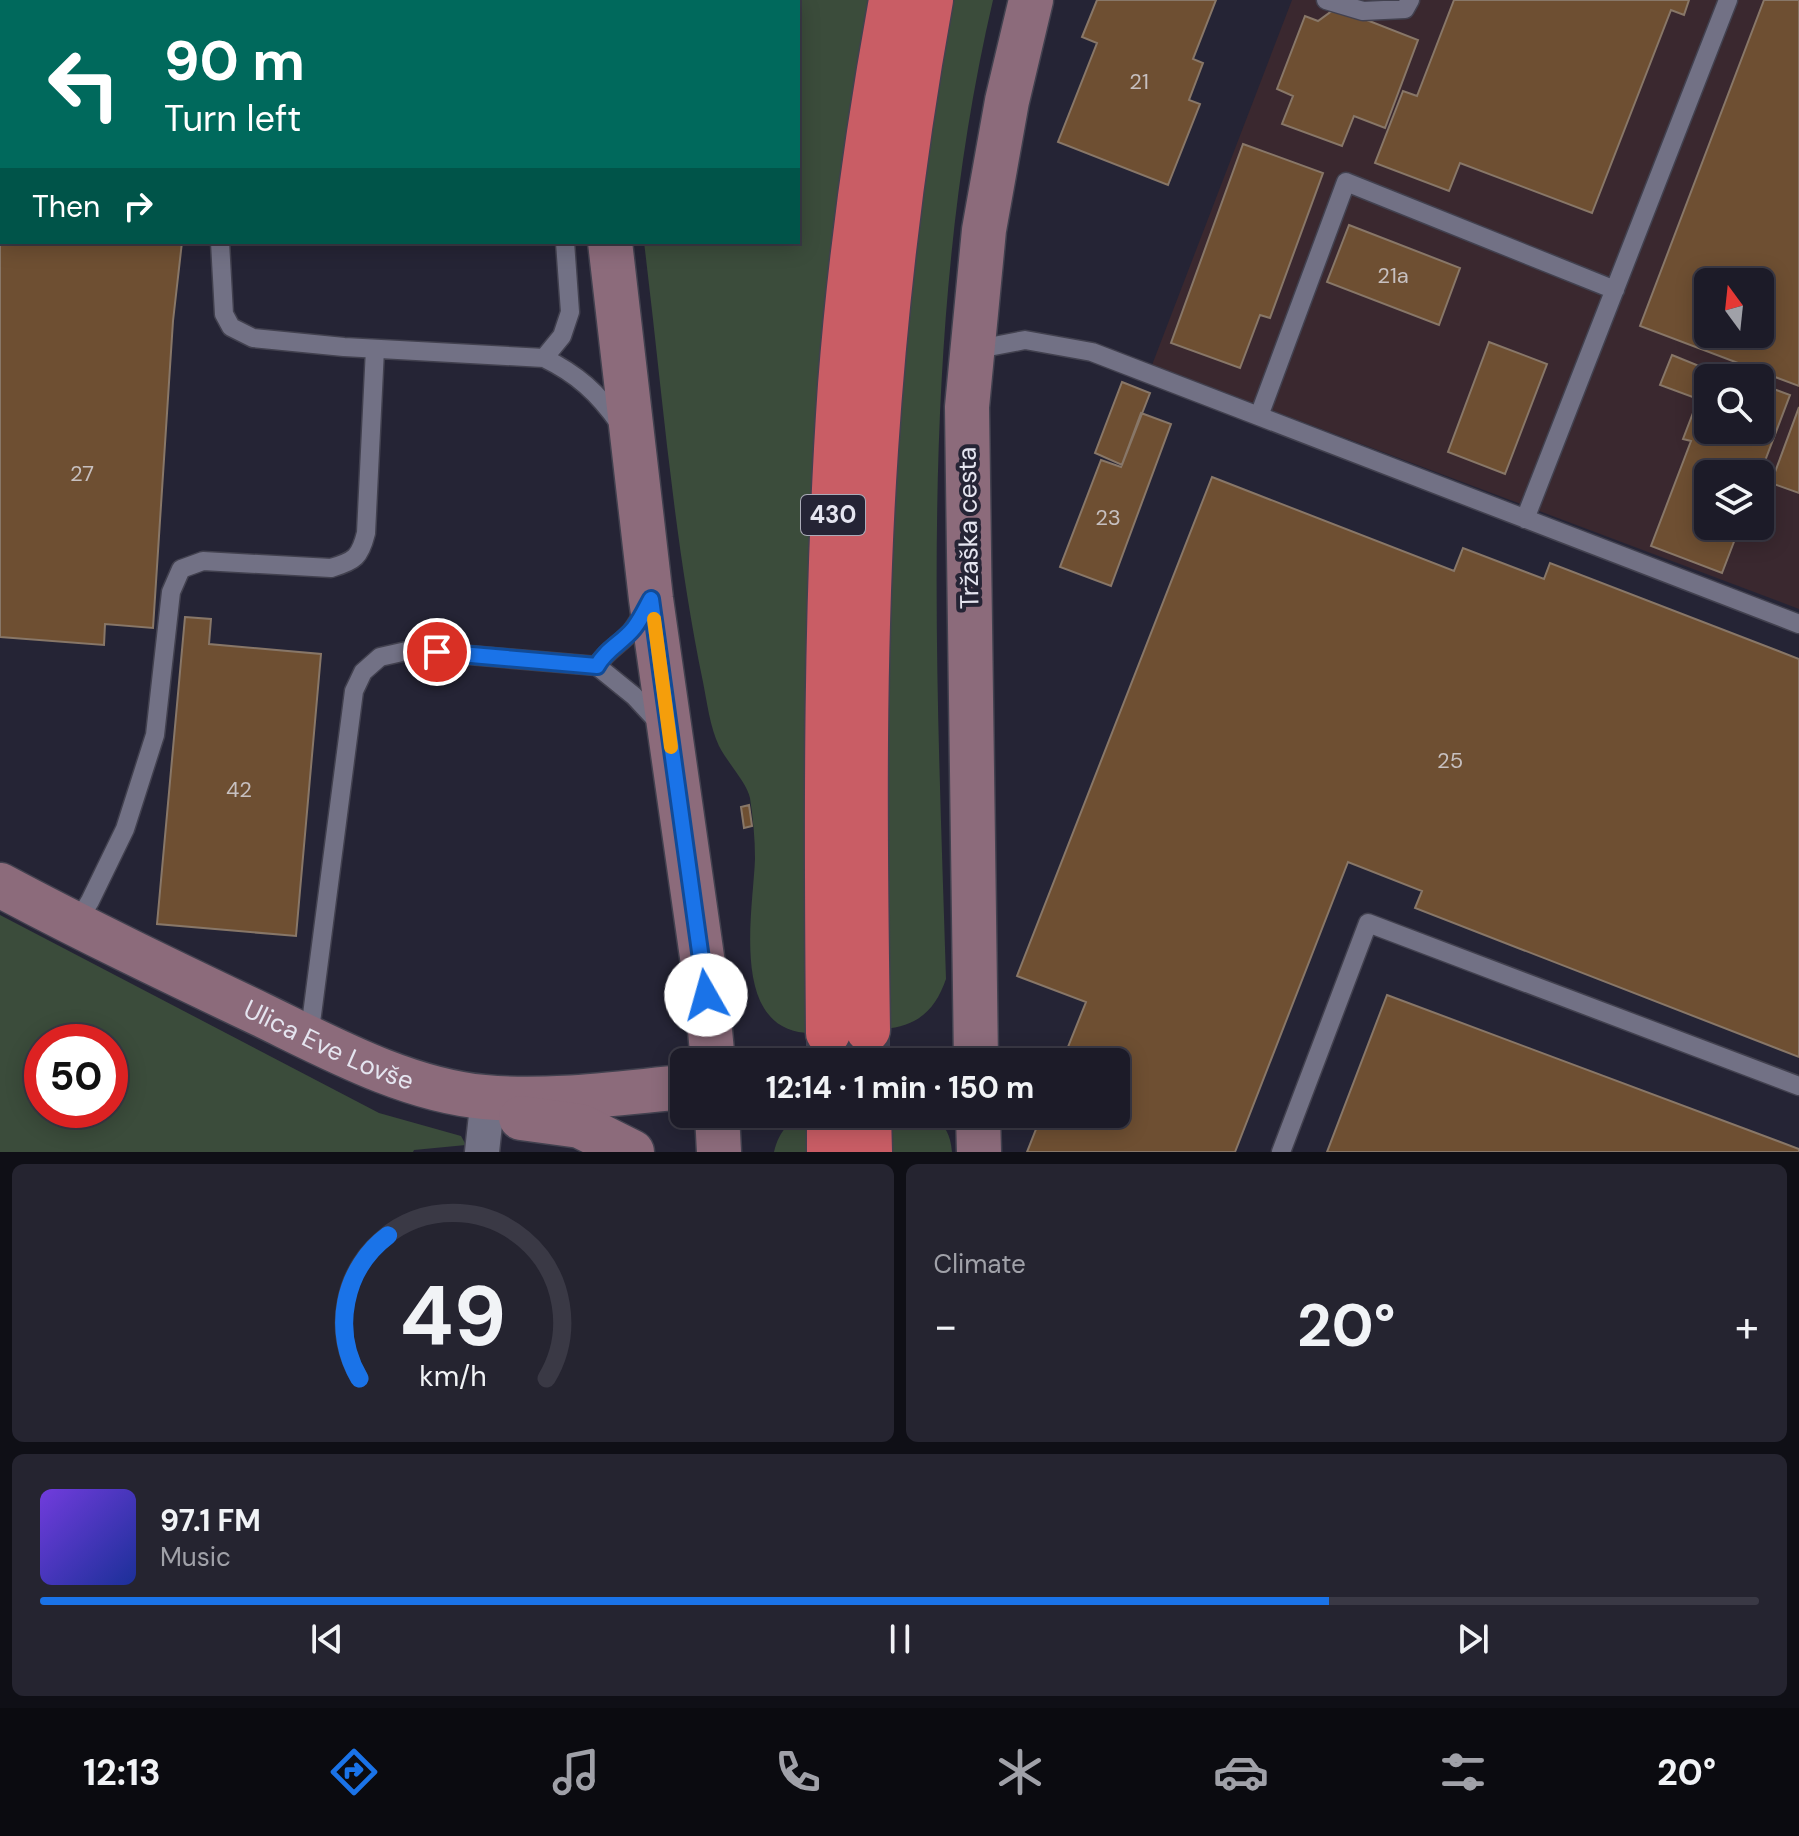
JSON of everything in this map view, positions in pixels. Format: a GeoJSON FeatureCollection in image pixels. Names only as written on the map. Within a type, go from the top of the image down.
{"type":"FeatureCollection","features":[{"type":"Feature","properties":{"kind":"highway","name":"430"},"geometry":{"type":"LineString","coordinates":[[891,0],[856,225],[837,430],[827,756],[848,1032],[867,771],[876,453],[896,223],[931,0]]}},
{"type":"Feature","properties":{"kind":"highway"},"geometry":{"type":"LineString","coordinates":[[829,1128],[829,1152]]}},
{"type":"Feature","properties":{"kind":"highway"},"geometry":{"type":"LineString","coordinates":[[869,1128],[870,1152]]}},
{"type":"Feature","properties":{"kind":"street","name":"Tržaška cesta"},"geometry":{"type":"LineString","coordinates":[[975,1048],[967,407],[984,230],[1007,101],[1031,0]]}},
{"type":"Feature","properties":{"kind":"street"},"geometry":{"type":"LineString","coordinates":[[610,244],[651,599],[705,978],[712,1048]]}},
{"type":"Feature","properties":{"kind":"street","name":"Ulica Eve Lovše"},"geometry":{"type":"LineString","coordinates":[[0,885],[75,925],[309,1038],[365,1063],[429,1085],[481,1097],[537,1099],[670,1088]]}},
{"type":"Feature","properties":{"kind":"street"},"geometry":{"type":"LineString","coordinates":[[429,1085],[484,1134],[550,1120],[580,1126],[632,1152]]}},
{"type":"Feature","properties":{"kind":"street"},"geometry":{"type":"LineString","coordinates":[[718,1128],[719,1152]]}},
{"type":"Feature","properties":{"kind":"street"},"geometry":{"type":"LineString","coordinates":[[978,1128],[979,1152]]}},
{"type":"Feature","properties":{"kind":"lane"},"geometry":{"type":"LineString","coordinates":[[1326,0],[1363,11],[1405,9],[1410,0]]}},
{"type":"Feature","properties":{"kind":"lane"},"geometry":{"type":"LineString","coordinates":[[1525,519],[1728,0]]}},
{"type":"Feature","properties":{"kind":"lane"},"geometry":{"type":"LineString","coordinates":[[1259,416],[1346,182],[1615,290]]}},
{"type":"Feature","properties":{"kind":"lane"},"geometry":{"type":"LineString","coordinates":[[220,244],[224,314],[231,327],[253,338],[375,349],[544,358],[572,371],[594,390],[634,445]]}},
{"type":"Feature","properties":{"kind":"lane"},"geometry":{"type":"LineString","coordinates":[[544,358],[562,336],[570,312],[565,244]]}},
{"type":"Feature","properties":{"kind":"lane"},"geometry":{"type":"LineString","coordinates":[[973,350],[1025,340],[1092,352],[1799,624]]}},
{"type":"Feature","properties":{"kind":"lane"},"geometry":{"type":"LineString","coordinates":[[75,925],[125,829],[155,735],[171,592],[181,569],[203,561],[331,568],[349,563],[362,551],[366,533],[375,349]]}},
{"type":"Feature","properties":{"kind":"lane"},"geometry":{"type":"LineString","coordinates":[[597,666],[605,652],[619,644],[634,628],[651,599]]}},
{"type":"Feature","properties":{"kind":"lane"},"geometry":{"type":"LineString","coordinates":[[309,1038],[354,691],[363,672],[380,657],[411,650],[597,666],[653,714],[670,739]]}},
{"type":"Feature","properties":{"kind":"lane"},"geometry":{"type":"LineString","coordinates":[[1281,1152],[1368,923],[1799,1086]]}},
{"type":"Feature","properties":{"kind":"shaded area"},"geometry":{"type":"Polygon","coordinates":[[[1292,0],[1799,0],[1799,609],[1152,365],[1292,0]]]}},
{"type":"Feature","properties":{"kind":"green space"},"geometry":{"type":"Polygon","coordinates":[[[800,0],[875,0],[815,1033],[787,1029],[769,1015],[757,994],[750,939],[755,859],[750,798],[713,731],[676,518],[644,244],[800,244],[800,0]]]}},
{"type":"Feature","properties":{"kind":"green space"},"geometry":{"type":"Polygon","coordinates":[[[948,0],[993,0],[969,121],[953,243],[943,365],[937,610],[946,979],[936,1000],[923,1015],[906,1024],[884,1029],[886,620],[904,319],[948,0]]]}},
{"type":"Feature","properties":{"kind":"green space"},"geometry":{"type":"Polygon","coordinates":[[[0,915],[379,1113],[461,1136],[466,1145],[413,1152],[0,1152],[0,915]]]}},
{"type":"Feature","properties":{"kind":"green space"},"geometry":{"type":"Polygon","coordinates":[[[786,1128],[814,1128],[814,1152],[774,1152],[786,1128]]]}},
{"type":"Feature","properties":{"kind":"green space"},"geometry":{"type":"Polygon","coordinates":[[[884,1128],[945,1128],[952,1152],[884,1152],[884,1128]]]}},
{"type":"Feature","properties":{"kind":"building"},"geometry":{"type":"Polygon","coordinates":[[[1097,0],[1216,0],[1193,59],[1203,63],[1189,100],[1200,104],[1168,185],[1058,142],[1097,43],[1082,37],[1097,0]]]}},
{"type":"Feature","properties":{"kind":"building"},"geometry":{"type":"Polygon","coordinates":[[[1454,0],[1689,0],[1684,15],[1671,10],[1592,213],[1460,163],[1449,191],[1375,163],[1403,91],[1417,96],[1454,0]]]}},
{"type":"Feature","properties":{"kind":"building"},"geometry":{"type":"Polygon","coordinates":[[[1764,0],[1799,0],[1799,386],[1774,377],[1774,364],[1741,364],[1698,348],[1774,348],[1774,268],[1694,268],[1694,346],[1640,326],[1764,0]]]}},
{"type":"Feature","properties":{"kind":"building"},"geometry":{"type":"Polygon","coordinates":[[[1336,8],[1418,40],[1385,128],[1354,116],[1342,146],[1282,124],[1293,96],[1277,89],[1305,16],[1318,21],[1336,8]]]}},
{"type":"Feature","properties":{"kind":"building"},"geometry":{"type":"Polygon","coordinates":[[[1243,144],[1323,173],[1270,318],[1260,315],[1240,368],[1171,343],[1243,144]]]}},
{"type":"Feature","properties":{"kind":"building"},"geometry":{"type":"Polygon","coordinates":[[[1349,225],[1460,268],[1439,325],[1327,282],[1349,225]]]}},
{"type":"Feature","properties":{"kind":"building"},"geometry":{"type":"Polygon","coordinates":[[[0,244],[182,244],[173,321],[153,628],[105,624],[104,645],[0,637],[0,244]]]}},
{"type":"Feature","properties":{"kind":"building"},"geometry":{"type":"Polygon","coordinates":[[[1489,342],[1547,364],[1505,474],[1448,452],[1489,342]]]}},
{"type":"Feature","properties":{"kind":"building"},"geometry":{"type":"Polygon","coordinates":[[[1672,355],[1694,364],[1694,398],[1660,385],[1672,355]]]}},
{"type":"Feature","properties":{"kind":"building"},"geometry":{"type":"Polygon","coordinates":[[[1122,382],[1150,393],[1122,465],[1095,453],[1122,382]]]}},
{"type":"Feature","properties":{"kind":"building"},"geometry":{"type":"Polygon","coordinates":[[[1774,389],[1790,395],[1774,437],[1774,389]]]}},
{"type":"Feature","properties":{"kind":"building"},"geometry":{"type":"Polygon","coordinates":[[[1799,407],[1799,493],[1774,484],[1774,475],[1799,407]]]}},
{"type":"Feature","properties":{"kind":"building"},"geometry":{"type":"Polygon","coordinates":[[[1694,410],[1694,444],[1771,444],[1765,460],[1694,460],[1694,540],[1735,540],[1722,573],[1651,546],[1691,441],[1683,439],[1694,410]]]}},
{"type":"Feature","properties":{"kind":"building"},"geometry":{"type":"Polygon","coordinates":[[[1141,413],[1171,424],[1111,586],[1060,567],[1101,460],[1121,467],[1141,413]]]}},
{"type":"Feature","properties":{"kind":"building"},"geometry":{"type":"Polygon","coordinates":[[[1212,477],[1454,571],[1463,548],[1544,579],[1550,563],[1799,659],[1799,1057],[1415,908],[1422,891],[1348,862],[1235,1152],[1027,1152],[1036,1128],[1130,1128],[1130,1048],[1068,1048],[1086,1002],[1017,976],[1212,477]]]}},
{"type":"Feature","properties":{"kind":"building"},"geometry":{"type":"Polygon","coordinates":[[[185,617],[211,619],[209,644],[321,654],[296,936],[157,924],[185,617]]]}},
{"type":"Feature","properties":{"kind":"building"},"geometry":{"type":"Polygon","coordinates":[[[749,805],[752,826],[744,828],[741,807],[749,805]]]}},
{"type":"Feature","properties":{"kind":"building"},"geometry":{"type":"Polygon","coordinates":[[[1387,995],[1799,1149],[1799,1152],[1327,1152],[1387,995]]]}},
{"type":"Feature","properties":{"kind":"tunnel"},"geometry":{"type":"LineString","coordinates":[[868,1030],[868,1048]]}},
{"type":"Feature","properties":{"kind":"tunnel"},"geometry":{"type":"LineString","coordinates":[[828,1033],[828,1048]]}},
{"type":"Feature","properties":{"kind":"slow traffic"},"geometry":{"type":"LineString","coordinates":[[654,619],[671,747]]}},
{"type":"Feature","properties":{"kind":"route"},"geometry":{"type":"LineString","coordinates":[[437,652],[597,666],[605,652],[619,644],[634,628],[651,599],[706,995]]}}]}
